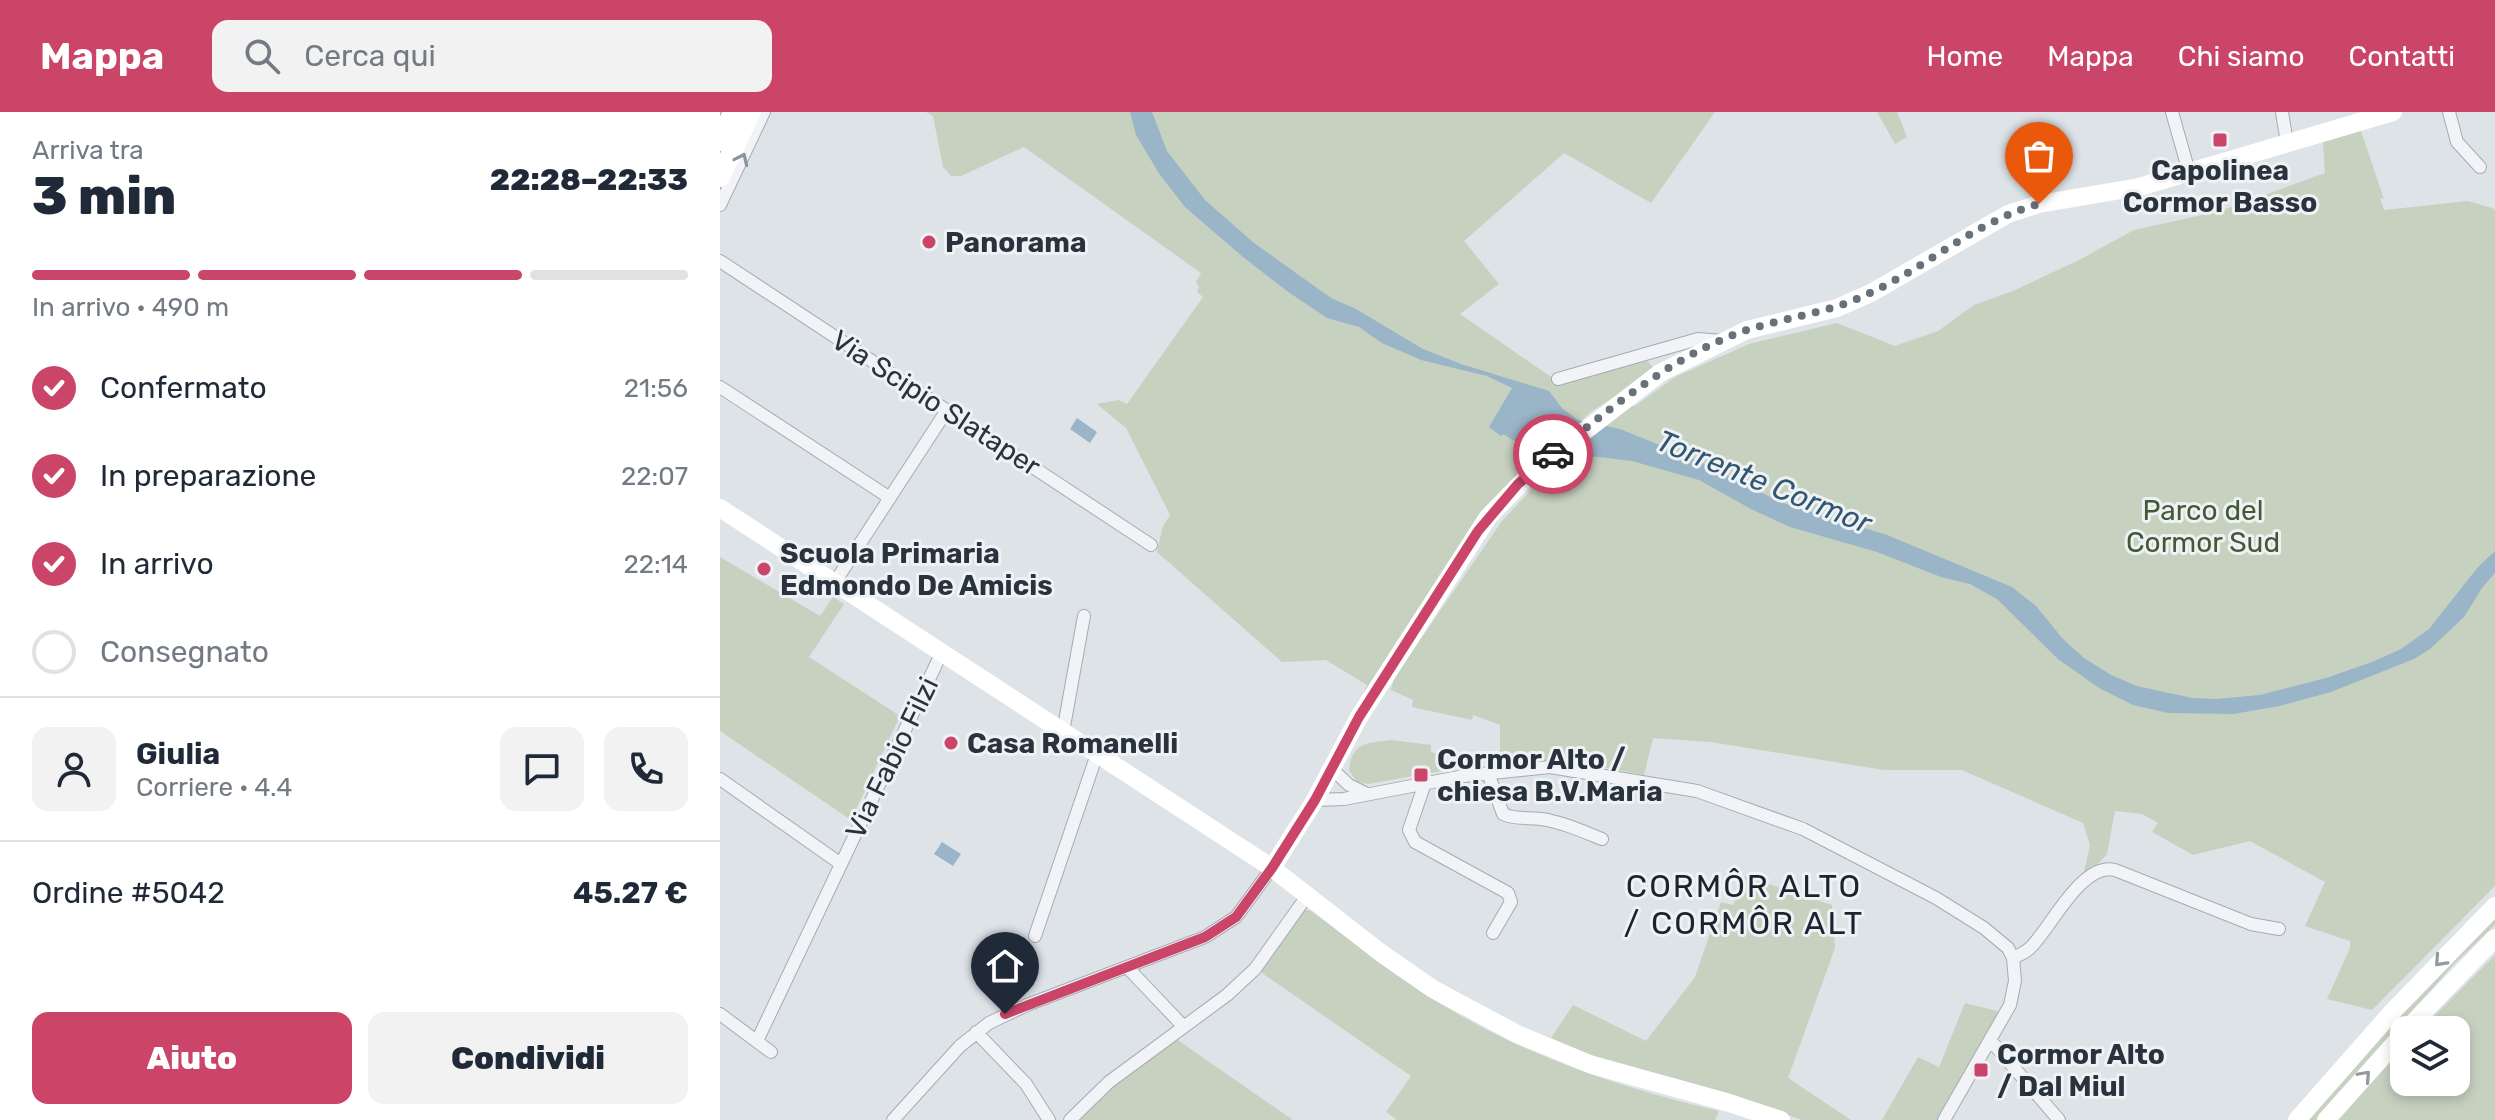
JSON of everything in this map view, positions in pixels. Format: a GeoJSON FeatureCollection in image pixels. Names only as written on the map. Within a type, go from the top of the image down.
{"type":"FeatureCollection","features":[{"type":"Feature","properties":{"kind":"main road"},"geometry":{"type":"LineString","coordinates":[[720,141],[733,112]]}},
{"type":"Feature","properties":{"kind":"main road"},"geometry":{"type":"LineString","coordinates":[[720,177],[751,112]]}},
{"type":"Feature","properties":{"kind":"street"},"geometry":{"type":"LineString","coordinates":[[720,205],[764,112]]}},
{"type":"Feature","properties":{"kind":"street"},"geometry":{"type":"LineString","coordinates":[[2172,112],[2189,172]]}},
{"type":"Feature","properties":{"kind":"street"},"geometry":{"type":"LineString","coordinates":[[2282,112],[2287,143]]}},
{"type":"Feature","properties":{"kind":"street"},"geometry":{"type":"LineString","coordinates":[[893,1120],[976,1032],[1027,1005],[1205,937],[1221,928],[1247,904],[1315,800],[1359,717],[1478,531],[1500,502],[1533,471],[1660,373],[1747,330],[1837,308],[1860,298],[2008,214],[2039,204],[2139,187],[2393,112]]}},
{"type":"Feature","properties":{"kind":"street"},"geometry":{"type":"LineString","coordinates":[[2449,112],[2457,142],[2480,167]]}},
{"type":"Feature","properties":{"kind":"street","name":"Via Scipio Slataper"},"geometry":{"type":"LineString","coordinates":[[720,261],[1151,545]]}},
{"type":"Feature","properties":{"kind":"street"},"geometry":{"type":"LineString","coordinates":[[1558,379],[1698,339],[1722,341]]}},
{"type":"Feature","properties":{"kind":"street"},"geometry":{"type":"LineString","coordinates":[[720,387],[890,498]]}},
{"type":"Feature","properties":{"kind":"street"},"geometry":{"type":"LineString","coordinates":[[835,582],[947,410]]}},
{"type":"Feature","properties":{"kind":"street"},"geometry":{"type":"LineString","coordinates":[[720,508],[1272,868],[1407,972],[1477,1014],[1592,1065],[1781,1120]]}},
{"type":"Feature","properties":{"kind":"street"},"geometry":{"type":"LineString","coordinates":[[1063,732],[1084,616]]}},
{"type":"Feature","properties":{"kind":"street","name":"Via Fabio Filzi"},"geometry":{"type":"LineString","coordinates":[[757,1041],[942,652]]}},
{"type":"Feature","properties":{"kind":"street"},"geometry":{"type":"LineString","coordinates":[[1035,936],[1097,754]]}},
{"type":"Feature","properties":{"kind":"street"},"geometry":{"type":"LineString","coordinates":[[1315,800],[1344,799],[1534,767],[1563,768],[1697,791],[1803,829],[1936,898],[1984,928],[2008,948],[2013,958],[2016,967],[2010,1005],[1944,1120]]}},
{"type":"Feature","properties":{"kind":"street"},"geometry":{"type":"LineString","coordinates":[[1332,769],[1349,785],[1367,794]]}},
{"type":"Feature","properties":{"kind":"street"},"geometry":{"type":"LineString","coordinates":[[1488,773],[1503,814],[1511,818],[1540,818],[1602,839]]}},
{"type":"Feature","properties":{"kind":"street","name":"Via Fabio Filzi"},"geometry":{"type":"LineString","coordinates":[[720,779],[841,864]]}},
{"type":"Feature","properties":{"kind":"street"},"geometry":{"type":"LineString","coordinates":[[1425,783],[1409,830],[1410,837],[1508,893],[1511,902],[1493,933]]}},
{"type":"Feature","properties":{"kind":"street"},"geometry":{"type":"LineString","coordinates":[[2013,958],[2033,946],[2063,905],[2090,876],[2103,869],[2115,870],[2251,924],[2279,929]]}},
{"type":"Feature","properties":{"kind":"street"},"geometry":{"type":"LineString","coordinates":[[1070,1120],[1097,1092],[1227,995],[1255,969],[1307,896]]}},
{"type":"Feature","properties":{"kind":"street"},"geometry":{"type":"LineString","coordinates":[[2297,1120],[2392,1012],[2495,906]]}},
{"type":"Feature","properties":{"kind":"street"},"geometry":{"type":"LineString","coordinates":[[2420,1016],[2495,938]]}},
{"type":"Feature","properties":{"kind":"street"},"geometry":{"type":"LineString","coordinates":[[1127,967],[1183,1026]]}},
{"type":"Feature","properties":{"kind":"street"},"geometry":{"type":"LineString","coordinates":[[720,1014],[771,1052]]}},
{"type":"Feature","properties":{"kind":"street"},"geometry":{"type":"LineString","coordinates":[[976,1032],[1026,1084],[1049,1120]]}},
{"type":"Feature","properties":{"kind":"street"},"geometry":{"type":"LineString","coordinates":[[1991,1041],[2059,1120]]}},
{"type":"Feature","properties":{"kind":"street"},"geometry":{"type":"LineString","coordinates":[[2326,1120],[2390,1048]]}},
{"type":"Feature","properties":{"kind":"green space"},"geometry":{"type":"Polygon","coordinates":[[[926,112],[1715,112],[1651,203],[1564,153],[1464,241],[1499,284],[1460,314],[1554,379],[1583,377],[1647,361],[1654,368],[1650,374],[1592,411],[1520,473],[1362,697],[1367,685],[1326,660],[1282,662],[1157,552],[1163,526],[1170,515],[1126,428],[1097,404],[1119,400],[1127,404],[1203,297],[1197,292],[1199,287],[1196,282],[1201,273],[1024,147],[961,176],[951,176],[943,167],[933,116],[926,112]]]}},
{"type":"Feature","properties":{"kind":"green space"},"geometry":{"type":"Polygon","coordinates":[[[1877,112],[1897,112],[1907,137],[1895,144],[1877,112]]]}},
{"type":"Feature","properties":{"kind":"green space","name":"Parco del Cormor Sud"},"geometry":{"type":"Polygon","coordinates":[[[2361,131],[2384,199],[2380,198],[2384,210],[2468,201],[2495,209],[2495,886],[2372,1010],[2327,999],[2350,948],[2350,941],[2305,926],[2325,882],[2250,841],[2193,855],[2152,832],[2158,823],[2142,814],[2115,811],[2107,854],[2082,881],[2090,845],[2083,823],[1962,770],[1884,770],[1711,742],[1653,738],[1644,775],[1572,764],[1500,764],[1500,725],[1473,715],[1472,720],[1412,707],[1413,700],[1391,690],[1394,678],[1502,521],[1543,477],[1631,405],[1635,406],[1675,377],[1749,344],[1837,323],[1895,346],[1938,331],[1974,305],[2013,291],[2134,230],[2220,211],[2325,173],[2323,142],[2361,131]]]}},
{"type":"Feature","properties":{"kind":"green space"},"geometry":{"type":"Polygon","coordinates":[[[720,557],[820,616],[833,597],[844,604],[809,657],[900,716],[851,820],[720,731],[720,557]]]}},
{"type":"Feature","properties":{"kind":"green space"},"geometry":{"type":"Polygon","coordinates":[[[1391,740],[1431,745],[1431,752],[1437,754],[1447,770],[1368,784],[1357,782],[1349,770],[1357,749],[1368,743],[1391,740]]]}},
{"type":"Feature","properties":{"kind":"green space"},"geometry":{"type":"Polygon","coordinates":[[[1745,876],[1832,905],[1835,948],[1788,1078],[1851,1120],[1802,1120],[1737,1096],[1588,1054],[1551,1038],[1573,1005],[1646,1041],[1695,977],[1721,902],[1733,905],[1745,876]]]}},
{"type":"Feature","properties":{"kind":"green space"},"geometry":{"type":"Polygon","coordinates":[[[1304,909],[1425,994],[1494,1033],[1604,1079],[1719,1111],[1715,1120],[1397,1120],[1386,1112],[1411,1076],[1262,973],[1261,970],[1304,909]]]}},
{"type":"Feature","properties":{"kind":"green space"},"geometry":{"type":"Polygon","coordinates":[[[2495,917],[2495,925],[2454,964],[2408,1016],[2400,1016],[2450,960],[2495,917]]]}},
{"type":"Feature","properties":{"kind":"green space"},"geometry":{"type":"Polygon","coordinates":[[[2495,955],[2495,1120],[2337,1120],[2390,1061],[2390,1096],[2470,1096],[2470,1016],[2434,1016],[2495,955]]]}},
{"type":"Feature","properties":{"kind":"green space"},"geometry":{"type":"Polygon","coordinates":[[[1965,1003],[2001,1012],[1940,1120],[1882,1120],[1918,1057],[1939,1067],[1965,1003]]]}},
{"type":"Feature","properties":{"kind":"green space"},"geometry":{"type":"Polygon","coordinates":[[[2390,1027],[2390,1036],[2316,1120],[2307,1120],[2390,1027]]]}},
{"type":"Feature","properties":{"kind":"green space"},"geometry":{"type":"Polygon","coordinates":[[[1175,1038],[1293,1120],[1076,1120],[1098,1098],[1175,1038]]]}},
{"type":"Feature","properties":{"kind":"water"},"geometry":{"type":"Polygon","coordinates":[[[1130,112],[1152,112],[1167,151],[1205,200],[1254,243],[1331,298],[1356,309],[1423,349],[1549,391],[1562,408],[1578,420],[1620,429],[1699,461],[1780,502],[1887,535],[2012,587],[2036,606],[2063,639],[2084,658],[2111,675],[2137,686],[2192,698],[2216,699],[2260,695],[2326,678],[2401,649],[2429,629],[2478,567],[2495,551],[2495,573],[2464,617],[2430,649],[2414,659],[2331,692],[2280,706],[2233,714],[2168,713],[2133,705],[2099,688],[2058,659],[1997,599],[1970,584],[1941,577],[1877,552],[1790,527],[1699,480],[1632,461],[1575,452],[1556,440],[1560,437],[1538,425],[1524,447],[1503,434],[1501,436],[1489,427],[1512,388],[1487,376],[1421,360],[1382,343],[1359,327],[1327,318],[1287,291],[1185,207],[1160,175],[1136,135],[1130,112]]]}},
{"type":"Feature","properties":{"kind":"water"},"geometry":{"type":"Polygon","coordinates":[[[1077,418],[1097,432],[1090,443],[1070,429],[1077,418]]]}},
{"type":"Feature","properties":{"kind":"water"},"geometry":{"type":"Polygon","coordinates":[[[942,842],[961,854],[953,866],[934,854],[942,842]]]}},
{"type":"Feature","properties":{"kind":"way so far"},"geometry":{"type":"LineString","coordinates":[[1553,454],[1660,373],[1722,341],[1747,330],[1837,308],[1871,293],[2008,214],[2039,204]]}},
{"type":"Feature","properties":{"kind":"place","name":"Capolinea Cormor Basso"},"geometry":{"type":"Point","coordinates":[2220,140]}},
{"type":"Feature","properties":{"kind":"place","name":"Panorama"},"geometry":{"type":"Point","coordinates":[929,242]}},
{"type":"Feature","properties":{"kind":"place","name":"Scuola Primaria Edmondo De Amicis"},"geometry":{"type":"Point","coordinates":[764,569]}},
{"type":"Feature","properties":{"kind":"place","name":"Casa Romanelli"},"geometry":{"type":"Point","coordinates":[951,743]}},
{"type":"Feature","properties":{"kind":"place","name":"Cormor Alto / chiesa B.V.Maria"},"geometry":{"type":"Point","coordinates":[1421,775]}},
{"type":"Feature","properties":{"kind":"place","name":"Cormor Alto / Dal Miul"},"geometry":{"type":"Point","coordinates":[1981,1070]}},
{"type":"Feature","properties":{"kind":"district","name":"CORMÔR ALTO / CORMÔR ALT"},"geometry":{"type":"Point","coordinates":[1744,904]}},
{"type":"Feature","properties":{"kind":"route"},"geometry":{"type":"LineString","coordinates":[[1005,1014],[1205,937],[1236,917],[1272,868],[1315,800],[1359,717],[1478,531],[1500,502],[1553,454]]}},
{"type":"Feature","properties":{"kind":"water label","name":"Torrente Cormor"},"geometry":{"type":"Point","coordinates":[1764,482]}}]}
